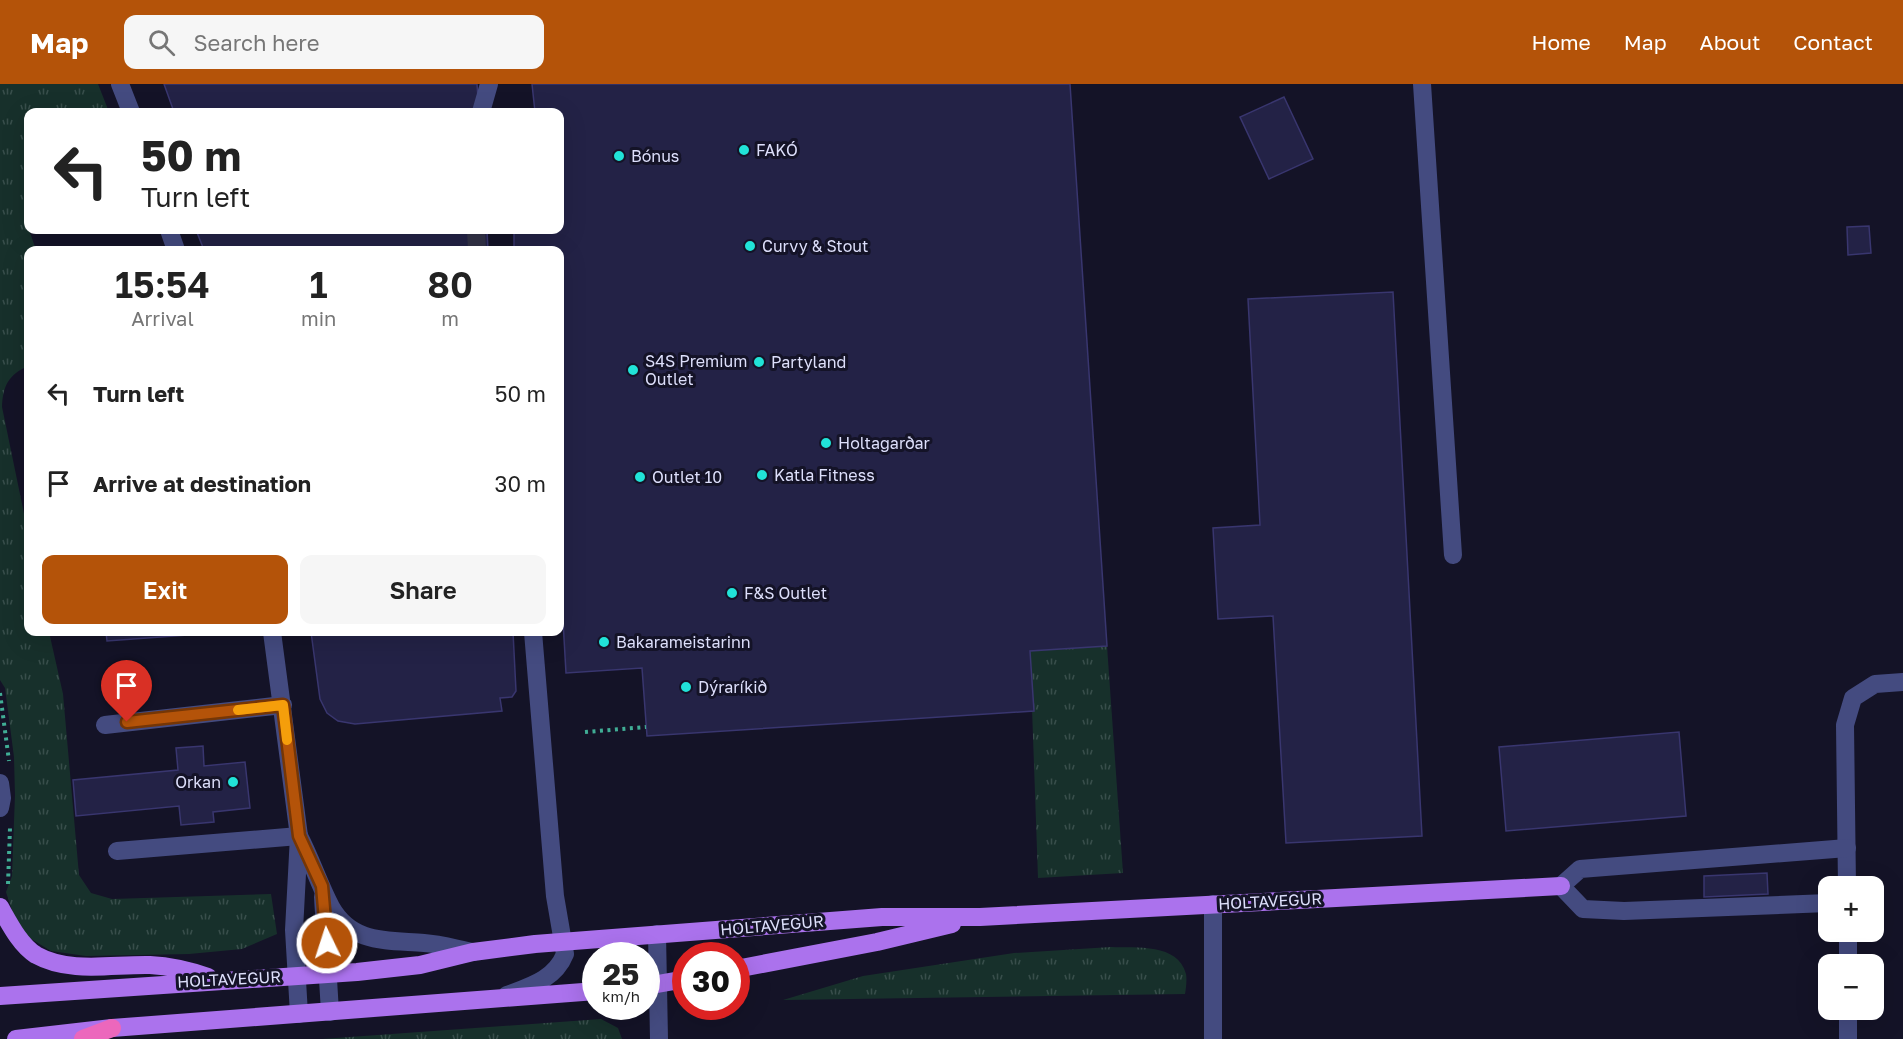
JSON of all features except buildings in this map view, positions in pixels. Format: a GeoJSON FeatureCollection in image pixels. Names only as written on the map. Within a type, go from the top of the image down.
{"type":"FeatureCollection","features":[{"type":"Feature","properties":{"kind":"highway"},"geometry":{"type":"LineString","coordinates":[[83,1039],[112,1029]]}},
{"type":"Feature","properties":{"kind":"main road","name":"HOLTAVEGUR"},"geometry":{"type":"LineString","coordinates":[[0,996],[215,979],[328,974],[420,965],[473,952],[564,941],[882,916],[980,917],[1561,885]]}},
{"type":"Feature","properties":{"kind":"main road"},"geometry":{"type":"LineString","coordinates":[[0,907],[25,945],[35,954],[62,965],[149,965],[183,968],[215,979]]}},
{"type":"Feature","properties":{"kind":"main road","name":"HOLTAVEGUR"},"geometry":{"type":"LineString","coordinates":[[750,966],[877,942],[980,917]]}},
{"type":"Feature","properties":{"kind":"main road"},"geometry":{"type":"LineString","coordinates":[[16,1039],[503,996],[582,992]]}},
{"type":"Feature","properties":{"kind":"street"},"geometry":{"type":"LineString","coordinates":[[120,84],[129,108]]}},
{"type":"Feature","properties":{"kind":"street"},"geometry":{"type":"LineString","coordinates":[[482,108],[489,84]]}},
{"type":"Feature","properties":{"kind":"street"},"geometry":{"type":"LineString","coordinates":[[1422,84],[1454,555]]}},
{"type":"Feature","properties":{"kind":"street"},"geometry":{"type":"LineString","coordinates":[[273,636],[299,836],[294,920],[299,1014]]}},
{"type":"Feature","properties":{"kind":"street"},"geometry":{"type":"LineString","coordinates":[[503,996],[534,985],[551,975],[565,954],[555,896],[533,636]]}},
{"type":"Feature","properties":{"kind":"street"},"geometry":{"type":"LineString","coordinates":[[1847,876],[1845,725],[1853,698],[1875,684],[1903,682]]}},
{"type":"Feature","properties":{"kind":"street"},"geometry":{"type":"LineString","coordinates":[[105,725],[283,705]]}},
{"type":"Feature","properties":{"kind":"street"},"geometry":{"type":"LineString","coordinates":[[0,783],[2,798],[0,808]]}},
{"type":"Feature","properties":{"kind":"street"},"geometry":{"type":"LineString","coordinates":[[117,851],[299,836]]}},
{"type":"Feature","properties":{"kind":"street"},"geometry":{"type":"LineString","coordinates":[[299,836],[332,909],[348,929],[361,937],[386,942],[426,943],[473,952]]}},
{"type":"Feature","properties":{"kind":"street"},"geometry":{"type":"LineString","coordinates":[[1818,903],[1624,911],[1583,909],[1561,885],[1580,869],[1847,848]]}},
{"type":"Feature","properties":{"kind":"street"},"geometry":{"type":"LineString","coordinates":[[322,886],[330,1012]]}},
{"type":"Feature","properties":{"kind":"street"},"geometry":{"type":"LineString","coordinates":[[1213,904],[1213,1039]]}},
{"type":"Feature","properties":{"kind":"street"},"geometry":{"type":"LineString","coordinates":[[656,942],[657,934]]}},
{"type":"Feature","properties":{"kind":"street"},"geometry":{"type":"LineString","coordinates":[[657,1020],[659,1039]]}},
{"type":"Feature","properties":{"kind":"street"},"geometry":{"type":"LineString","coordinates":[[1848,1020],[1848,1039]]}},
{"type":"Feature","properties":{"kind":"path"},"geometry":{"type":"LineString","coordinates":[[585,732],[646,727]]}},
{"type":"Feature","properties":{"kind":"green space"},"geometry":{"type":"Polygon","coordinates":[[[0,84],[98,84],[107,108],[24,108],[24,234],[30,234],[35,246],[24,246],[24,368],[11,377],[5,387],[2,407],[24,514],[24,636],[50,636],[63,694],[79,875],[91,893],[112,899],[271,894],[277,934],[242,949],[189,954],[86,956],[51,951],[28,937],[14,916],[6,892],[12,876],[14,757],[5,688],[0,680],[0,84]]]}},
{"type":"Feature","properties":{"kind":"green space"},"geometry":{"type":"Polygon","coordinates":[[[1107,646],[1123,873],[1038,878],[1030,651],[1107,646]]]}},
{"type":"Feature","properties":{"kind":"green space"},"geometry":{"type":"Polygon","coordinates":[[[1111,947],[1155,949],[1174,957],[1182,964],[1186,974],[1185,994],[783,1000],[863,976],[1014,953],[1111,947]]]}},
{"type":"Feature","properties":{"kind":"green space"},"geometry":{"type":"Polygon","coordinates":[[[603,1020],[618,1028],[622,1039],[322,1039],[603,1020]]]}},
{"type":"Feature","properties":{"kind":"tunnel"},"geometry":{"type":"LineString","coordinates":[[476,234],[477,246]]}},
{"type":"Feature","properties":{"kind":"slow traffic"},"geometry":{"type":"LineString","coordinates":[[238,710],[283,705],[287,740]]}},
{"type":"Feature","properties":{"kind":"place","name":"FAKÓ"},"geometry":{"type":"Point","coordinates":[744,150]}},
{"type":"Feature","properties":{"kind":"place","name":"Bónus"},"geometry":{"type":"Point","coordinates":[619,156]}},
{"type":"Feature","properties":{"kind":"place","name":"Curvy & Stout"},"geometry":{"type":"Point","coordinates":[750,246]}},
{"type":"Feature","properties":{"kind":"place","name":"Partyland"},"geometry":{"type":"Point","coordinates":[759,362]}},
{"type":"Feature","properties":{"kind":"place","name":"S4S Premium Outlet"},"geometry":{"type":"Point","coordinates":[633,370]}},
{"type":"Feature","properties":{"kind":"place","name":"Holtagarðar"},"geometry":{"type":"Point","coordinates":[826,443]}},
{"type":"Feature","properties":{"kind":"place","name":"Katla Fitness"},"geometry":{"type":"Point","coordinates":[762,475]}},
{"type":"Feature","properties":{"kind":"place","name":"Outlet 10"},"geometry":{"type":"Point","coordinates":[640,477]}},
{"type":"Feature","properties":{"kind":"place","name":"F&S Outlet"},"geometry":{"type":"Point","coordinates":[732,593]}},
{"type":"Feature","properties":{"kind":"place","name":"Bakarameistarinn"},"geometry":{"type":"Point","coordinates":[604,642]}},
{"type":"Feature","properties":{"kind":"place","name":"Dýraríkið"},"geometry":{"type":"Point","coordinates":[686,687]}},
{"type":"Feature","properties":{"kind":"place","name":"Orkan"},"geometry":{"type":"Point","coordinates":[233,782]}},
{"type":"Feature","properties":{"kind":"route"},"geometry":{"type":"LineString","coordinates":[[127,722],[283,705],[299,836],[322,886],[327,943]]}}]}
